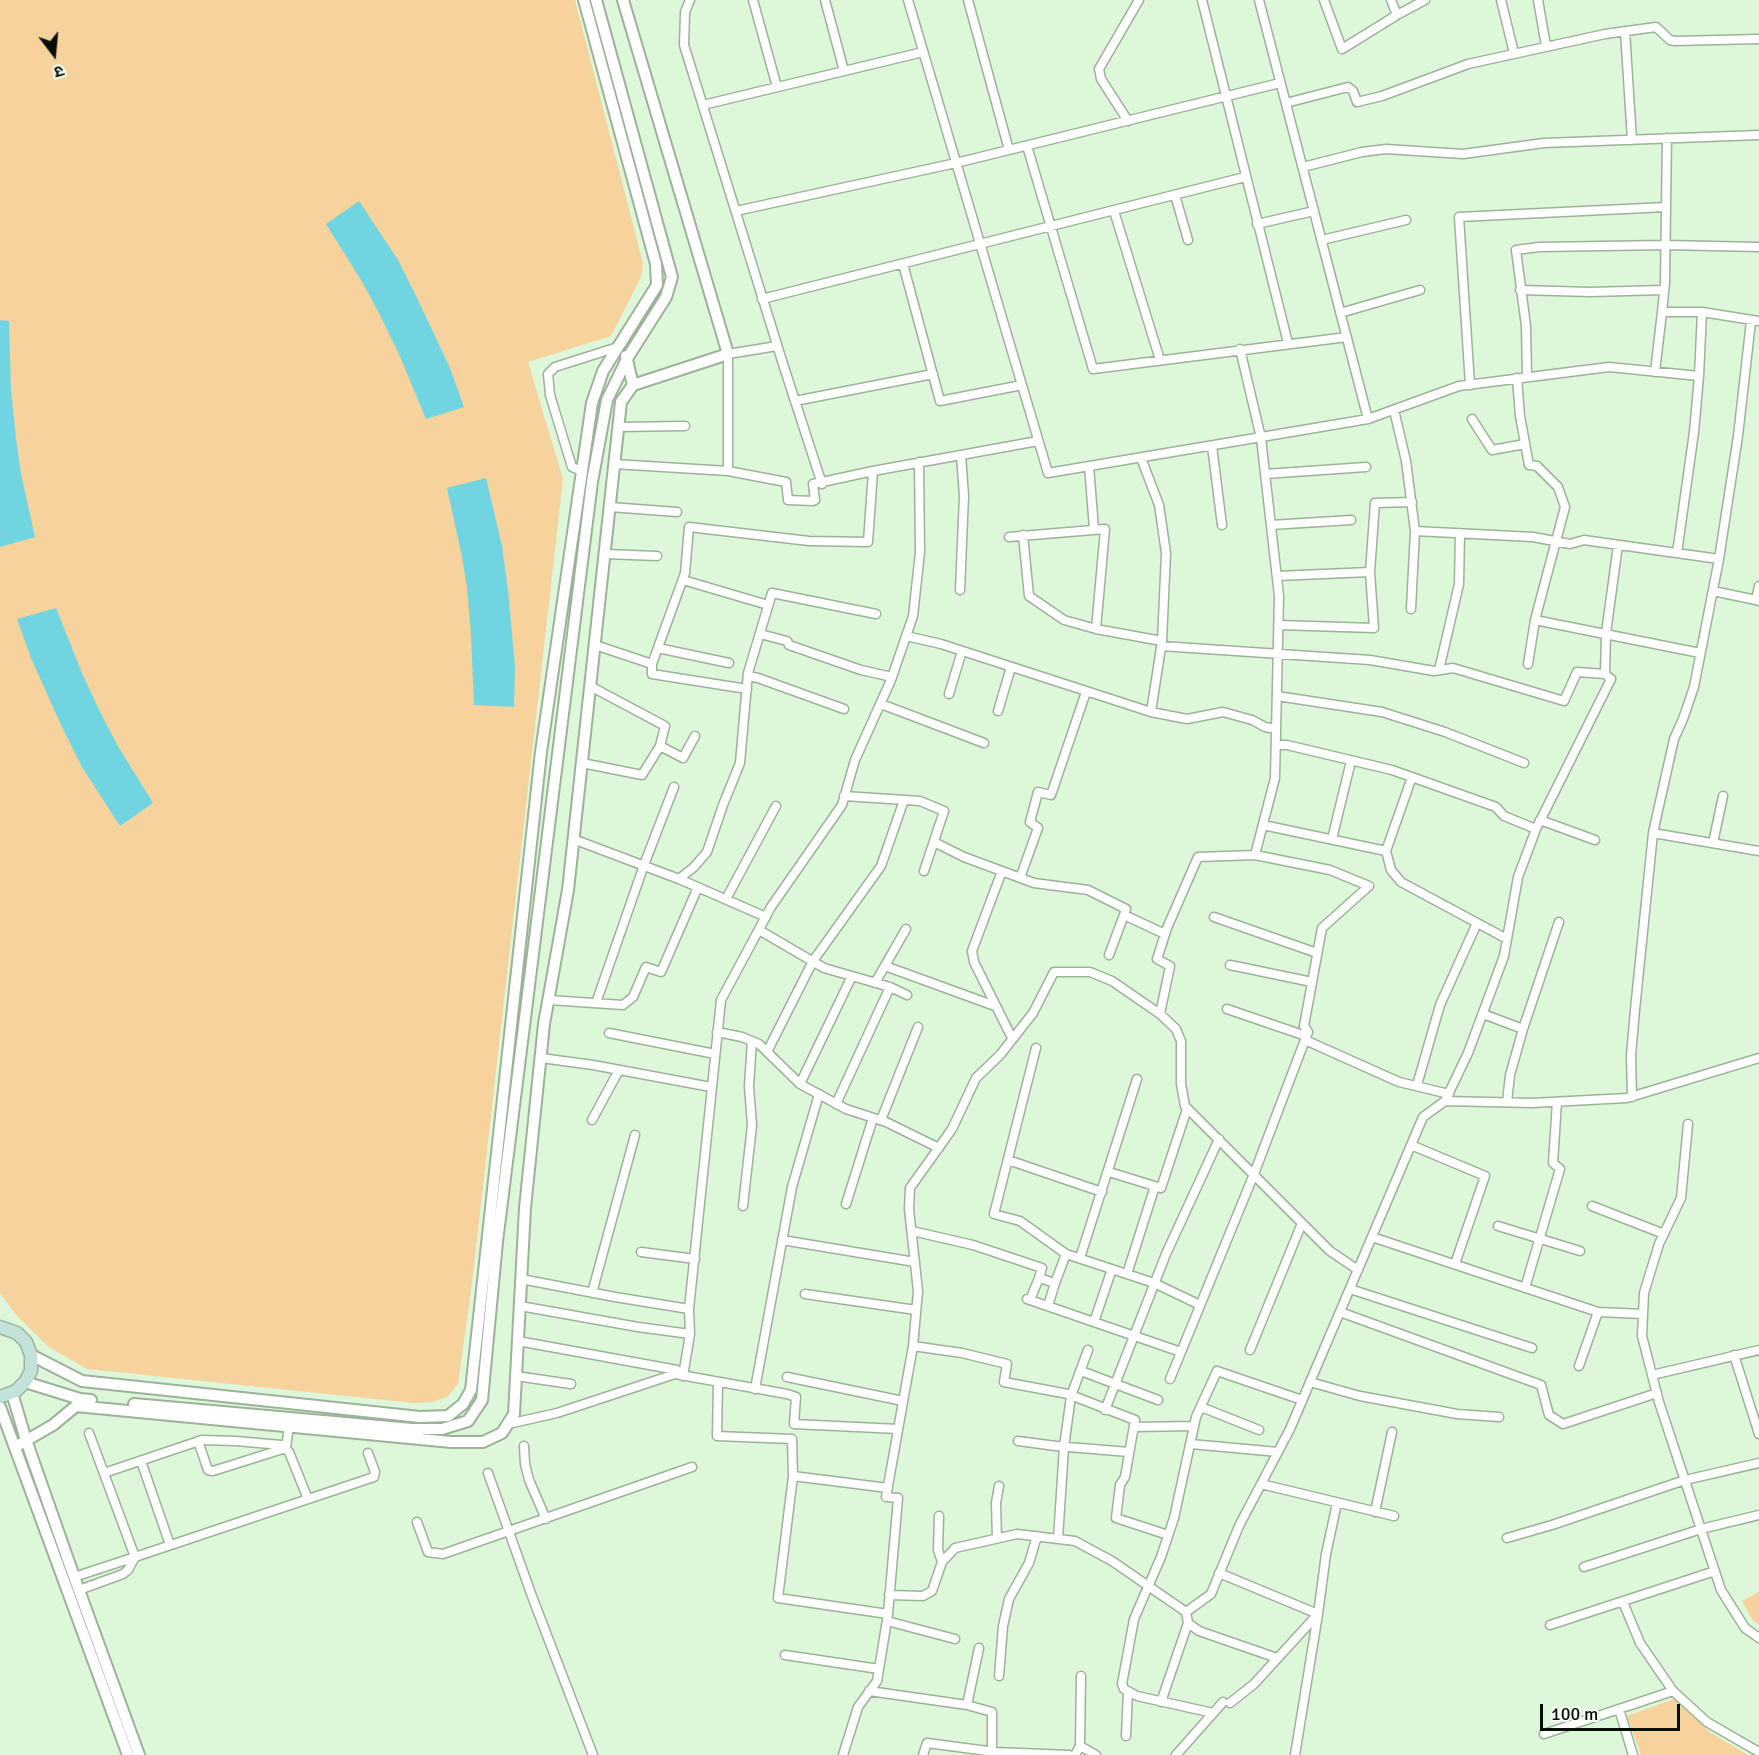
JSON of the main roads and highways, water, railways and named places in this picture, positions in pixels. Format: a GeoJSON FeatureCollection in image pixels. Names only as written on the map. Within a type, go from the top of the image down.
{"type":"FeatureCollection","features":[{"type":"Feature","properties":{"kind":"main road"},"geometry":{"type":"LineString","coordinates":[[1,1325],[17,1333],[26,1342],[31,1355],[31,1371],[25,1382],[6,1395]]}},
{"type":"Feature","properties":{"kind":"water"},"geometry":{"type":"Polygon","coordinates":[[[359,201],[398,260],[450,368],[464,407],[426,419],[378,311],[326,224],[359,201]]]}},
{"type":"Feature","properties":{"kind":"water"},"geometry":{"type":"Polygon","coordinates":[[[0,320],[9,321],[11,390],[16,438],[21,474],[35,537],[0,547],[0,320]]]}},
{"type":"Feature","properties":{"kind":"water"},"geometry":{"type":"Polygon","coordinates":[[[486,478],[502,546],[508,590],[515,666],[514,707],[474,705],[467,587],[447,488],[486,478]]]}},
{"type":"Feature","properties":{"kind":"water"},"geometry":{"type":"Polygon","coordinates":[[[56,608],[102,716],[153,803],[120,826],[82,767],[62,727],[31,658],[17,619],[56,608]]]}}]}
